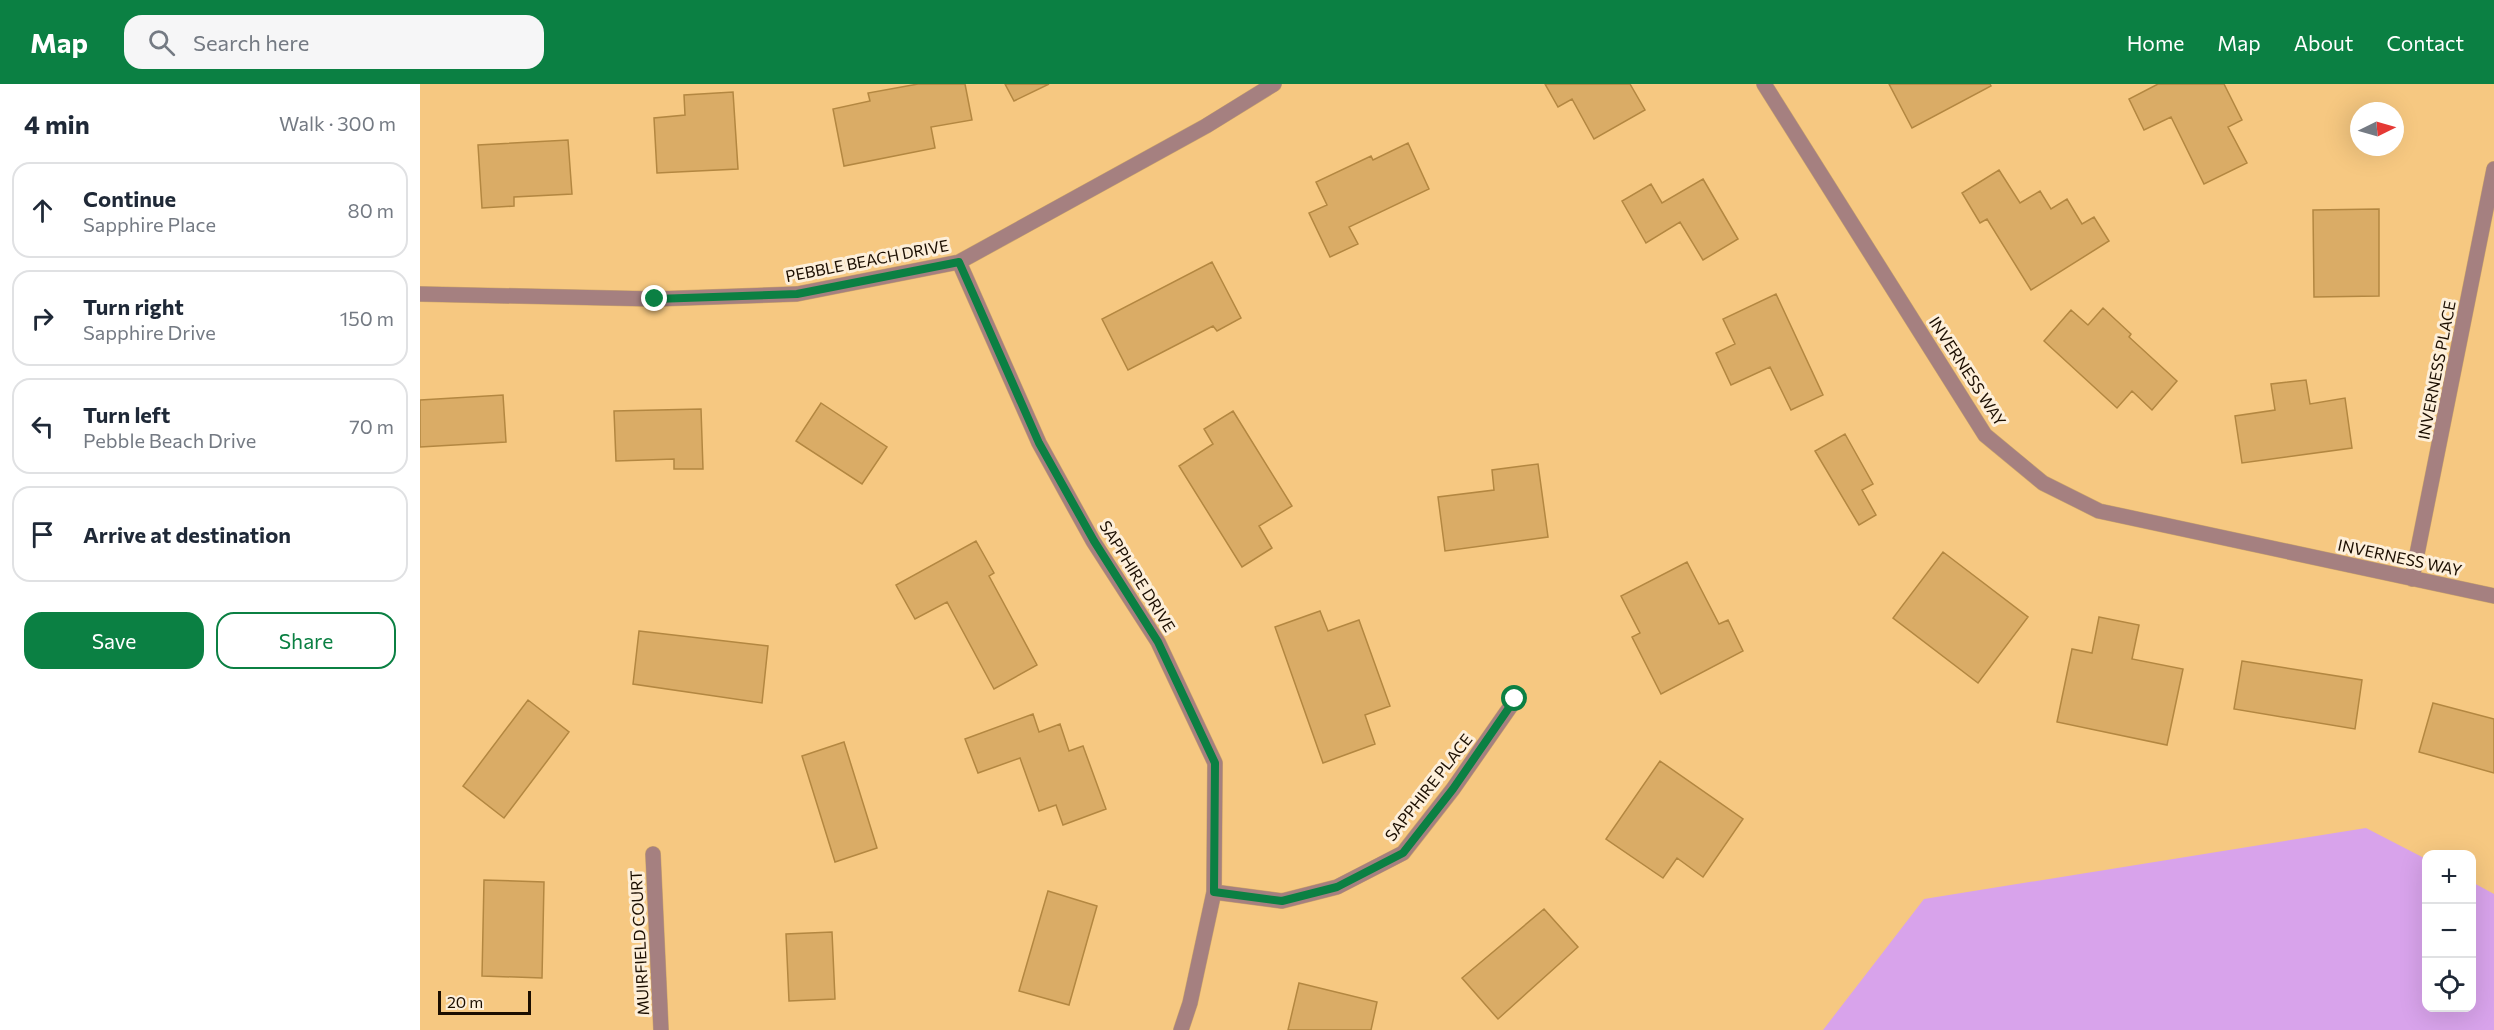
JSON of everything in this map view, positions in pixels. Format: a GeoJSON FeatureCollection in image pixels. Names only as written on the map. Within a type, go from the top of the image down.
{"type":"FeatureCollection","features":[{"type":"Feature","properties":{"kind":"street","name":"PEBBLE BEACH DRIVE"},"geometry":{"type":"LineString","coordinates":[[420,294],[655,299],[797,294],[959,262],[1206,126],[1274,84]]}},
{"type":"Feature","properties":{"kind":"street","name":"INVERNESS WAY"},"geometry":{"type":"LineString","coordinates":[[1764,84],[1985,435],[2043,483],[2099,511],[2494,596]]}},
{"type":"Feature","properties":{"kind":"street","name":"INVERNESS PLACE"},"geometry":{"type":"LineString","coordinates":[[2412,579],[2494,169]]}},
{"type":"Feature","properties":{"kind":"street","name":"SAPPHIRE DRIVE"},"geometry":{"type":"LineString","coordinates":[[959,262],[1039,443],[1094,541],[1158,642],[1215,763],[1214,892],[1190,1003],[1181,1030]]}},
{"type":"Feature","properties":{"kind":"street","name":"SAPPHIRE PLACE"},"geometry":{"type":"LineString","coordinates":[[1214,892],[1282,901],[1337,887],[1403,853],[1453,789],[1515,699]]}},
{"type":"Feature","properties":{"kind":"street","name":"MUIRFIELD COURT"},"geometry":{"type":"LineString","coordinates":[[653,854],[661,1030]]}},
{"type":"Feature","properties":{"kind":"shaded area"},"geometry":{"type":"Polygon","coordinates":[[[2366,828],[2422,857],[2422,1012],[2476,1012],[2476,884],[2494,894],[2494,1030],[1823,1030],[1924,899],[2366,828]]]}},
{"type":"Feature","properties":{"kind":"building"},"geometry":{"type":"Polygon","coordinates":[[[918,84],[965,84],[972,120],[931,127],[935,148],[844,166],[833,109],[870,101],[868,93],[918,84]]]}},
{"type":"Feature","properties":{"kind":"building"},"geometry":{"type":"Polygon","coordinates":[[[1005,84],[1049,84],[1014,101],[1005,84]]]}},
{"type":"Feature","properties":{"kind":"building"},"geometry":{"type":"Polygon","coordinates":[[[1545,84],[1630,84],[1645,110],[1594,139],[1572,99],[1558,107],[1545,84]]]}},
{"type":"Feature","properties":{"kind":"building"},"geometry":{"type":"Polygon","coordinates":[[[1889,84],[1990,84],[1991,86],[1912,128],[1889,84]]]}},
{"type":"Feature","properties":{"kind":"building"},"geometry":{"type":"Polygon","coordinates":[[[2158,84],[2224,84],[2242,120],[2228,127],[2247,163],[2204,184],[2171,117],[2144,130],[2129,99],[2158,84]]]}},
{"type":"Feature","properties":{"kind":"building"},"geometry":{"type":"Polygon","coordinates":[[[733,92],[738,169],[657,173],[654,118],[685,115],[684,95],[733,92]]]}},
{"type":"Feature","properties":{"kind":"building"},"geometry":{"type":"Polygon","coordinates":[[[568,140],[572,194],[514,197],[514,206],[482,208],[478,145],[568,140]]]}},
{"type":"Feature","properties":{"kind":"building"},"geometry":{"type":"Polygon","coordinates":[[[1408,143],[1429,189],[1349,227],[1358,244],[1330,257],[1309,213],[1327,205],[1316,182],[1371,156],[1373,160],[1408,143]]]}},
{"type":"Feature","properties":{"kind":"building"},"geometry":{"type":"Polygon","coordinates":[[[1999,170],[2020,203],[2040,191],[2051,209],[2067,199],[2082,224],[2094,217],[2109,241],[2031,290],[1987,219],[1980,223],[1962,193],[1999,170]]]}},
{"type":"Feature","properties":{"kind":"building"},"geometry":{"type":"Polygon","coordinates":[[[1703,179],[1738,239],[1703,260],[1680,222],[1646,243],[1622,201],[1651,184],[1662,203],[1703,179]]]}},
{"type":"Feature","properties":{"kind":"building"},"geometry":{"type":"Polygon","coordinates":[[[2379,209],[2379,296],[2314,297],[2313,210],[2379,209]]]}},
{"type":"Feature","properties":{"kind":"building"},"geometry":{"type":"Polygon","coordinates":[[[1212,262],[1241,318],[1217,331],[1213,326],[1128,370],[1102,319],[1212,262]]]}},
{"type":"Feature","properties":{"kind":"building"},"geometry":{"type":"Polygon","coordinates":[[[1776,294],[1823,395],[1791,410],[1770,367],[1731,385],[1716,353],[1735,344],[1723,319],[1776,294]]]}},
{"type":"Feature","properties":{"kind":"building"},"geometry":{"type":"Polygon","coordinates":[[[2103,308],[2131,334],[2129,337],[2177,381],[2152,410],[2132,391],[2117,408],[2044,341],[2071,310],[2088,325],[2103,308]]]}},
{"type":"Feature","properties":{"kind":"building"},"geometry":{"type":"Polygon","coordinates":[[[2306,380],[2310,404],[2345,398],[2352,448],[2242,463],[2235,416],[2275,410],[2271,384],[2306,380]]]}},
{"type":"Feature","properties":{"kind":"building"},"geometry":{"type":"Polygon","coordinates":[[[503,395],[506,442],[420,447],[420,400],[503,395]]]}},
{"type":"Feature","properties":{"kind":"building"},"geometry":{"type":"Polygon","coordinates":[[[821,403],[887,447],[862,484],[796,441],[821,403]]]}},
{"type":"Feature","properties":{"kind":"building"},"geometry":{"type":"Polygon","coordinates":[[[701,409],[703,469],[674,469],[674,459],[616,461],[614,411],[701,409]]]}},
{"type":"Feature","properties":{"kind":"building"},"geometry":{"type":"Polygon","coordinates":[[[1233,411],[1292,506],[1259,526],[1272,548],[1242,567],[1179,466],[1213,444],[1204,429],[1233,411]]]}},
{"type":"Feature","properties":{"kind":"building"},"geometry":{"type":"Polygon","coordinates":[[[1845,434],[1873,484],[1862,490],[1876,515],[1859,525],[1815,451],[1845,434]]]}},
{"type":"Feature","properties":{"kind":"building"},"geometry":{"type":"Polygon","coordinates":[[[1538,464],[1548,537],[1445,551],[1438,497],[1494,490],[1492,470],[1538,464]]]}},
{"type":"Feature","properties":{"kind":"building"},"geometry":{"type":"Polygon","coordinates":[[[976,541],[994,573],[989,576],[1037,665],[994,689],[947,602],[915,619],[896,585],[976,541]]]}},
{"type":"Feature","properties":{"kind":"building"},"geometry":{"type":"Polygon","coordinates":[[[1943,552],[2028,617],[1978,683],[1893,618],[1943,552]]]}},
{"type":"Feature","properties":{"kind":"building"},"geometry":{"type":"Polygon","coordinates":[[[1687,562],[1719,624],[1728,620],[1743,651],[1661,694],[1632,637],[1640,633],[1621,596],[1687,562]]]}},
{"type":"Feature","properties":{"kind":"building"},"geometry":{"type":"Polygon","coordinates":[[[1320,611],[1328,631],[1359,620],[1390,706],[1365,715],[1375,744],[1323,763],[1275,627],[1320,611]]]}},
{"type":"Feature","properties":{"kind":"building"},"geometry":{"type":"Polygon","coordinates":[[[2099,617],[2139,625],[2132,659],[2183,669],[2167,745],[2057,722],[2072,649],[2092,653],[2099,617]]]}},
{"type":"Feature","properties":{"kind":"building"},"geometry":{"type":"Polygon","coordinates":[[[639,631],[768,646],[762,703],[633,684],[639,631]]]}},
{"type":"Feature","properties":{"kind":"building"},"geometry":{"type":"Polygon","coordinates":[[[2242,661],[2362,680],[2355,729],[2234,709],[2242,661]]]}},
{"type":"Feature","properties":{"kind":"building"},"geometry":{"type":"Polygon","coordinates":[[[528,700],[569,732],[504,818],[463,786],[528,700]]]}},
{"type":"Feature","properties":{"kind":"building"},"geometry":{"type":"Polygon","coordinates":[[[2433,703],[2494,719],[2494,773],[2419,752],[2433,703]]]}},
{"type":"Feature","properties":{"kind":"building"},"geometry":{"type":"Polygon","coordinates":[[[1033,714],[1039,732],[1060,724],[1069,751],[1083,746],[1106,809],[1063,825],[1056,805],[1039,811],[1020,758],[978,773],[965,739],[1033,714]]]}},
{"type":"Feature","properties":{"kind":"building"},"geometry":{"type":"Polygon","coordinates":[[[844,742],[877,848],[835,862],[802,756],[844,742]]]}},
{"type":"Feature","properties":{"kind":"building"},"geometry":{"type":"Polygon","coordinates":[[[1660,761],[1743,819],[1703,877],[1677,858],[1663,878],[1606,839],[1660,761]]]}},
{"type":"Feature","properties":{"kind":"building"},"geometry":{"type":"Polygon","coordinates":[[[484,880],[544,882],[542,978],[482,976],[484,880]]]}},
{"type":"Feature","properties":{"kind":"building"},"geometry":{"type":"Polygon","coordinates":[[[1048,891],[1097,906],[1069,1005],[1019,991],[1048,891]]]}},
{"type":"Feature","properties":{"kind":"building"},"geometry":{"type":"Polygon","coordinates":[[[1544,909],[1578,947],[1498,1019],[1462,978],[1544,909]]]}},
{"type":"Feature","properties":{"kind":"building"},"geometry":{"type":"Polygon","coordinates":[[[832,932],[835,999],[789,1001],[786,934],[832,932]]]}},
{"type":"Feature","properties":{"kind":"building"},"geometry":{"type":"Polygon","coordinates":[[[1299,983],[1377,1002],[1371,1030],[1288,1030],[1299,983]]]}},
{"type":"Feature","properties":{"kind":"route"},"geometry":{"type":"LineString","coordinates":[[655,299],[797,294],[959,262],[1039,443],[1094,541],[1158,642],[1215,763],[1214,892],[1282,901],[1337,887],[1403,853],[1453,789],[1515,699]]}}]}
